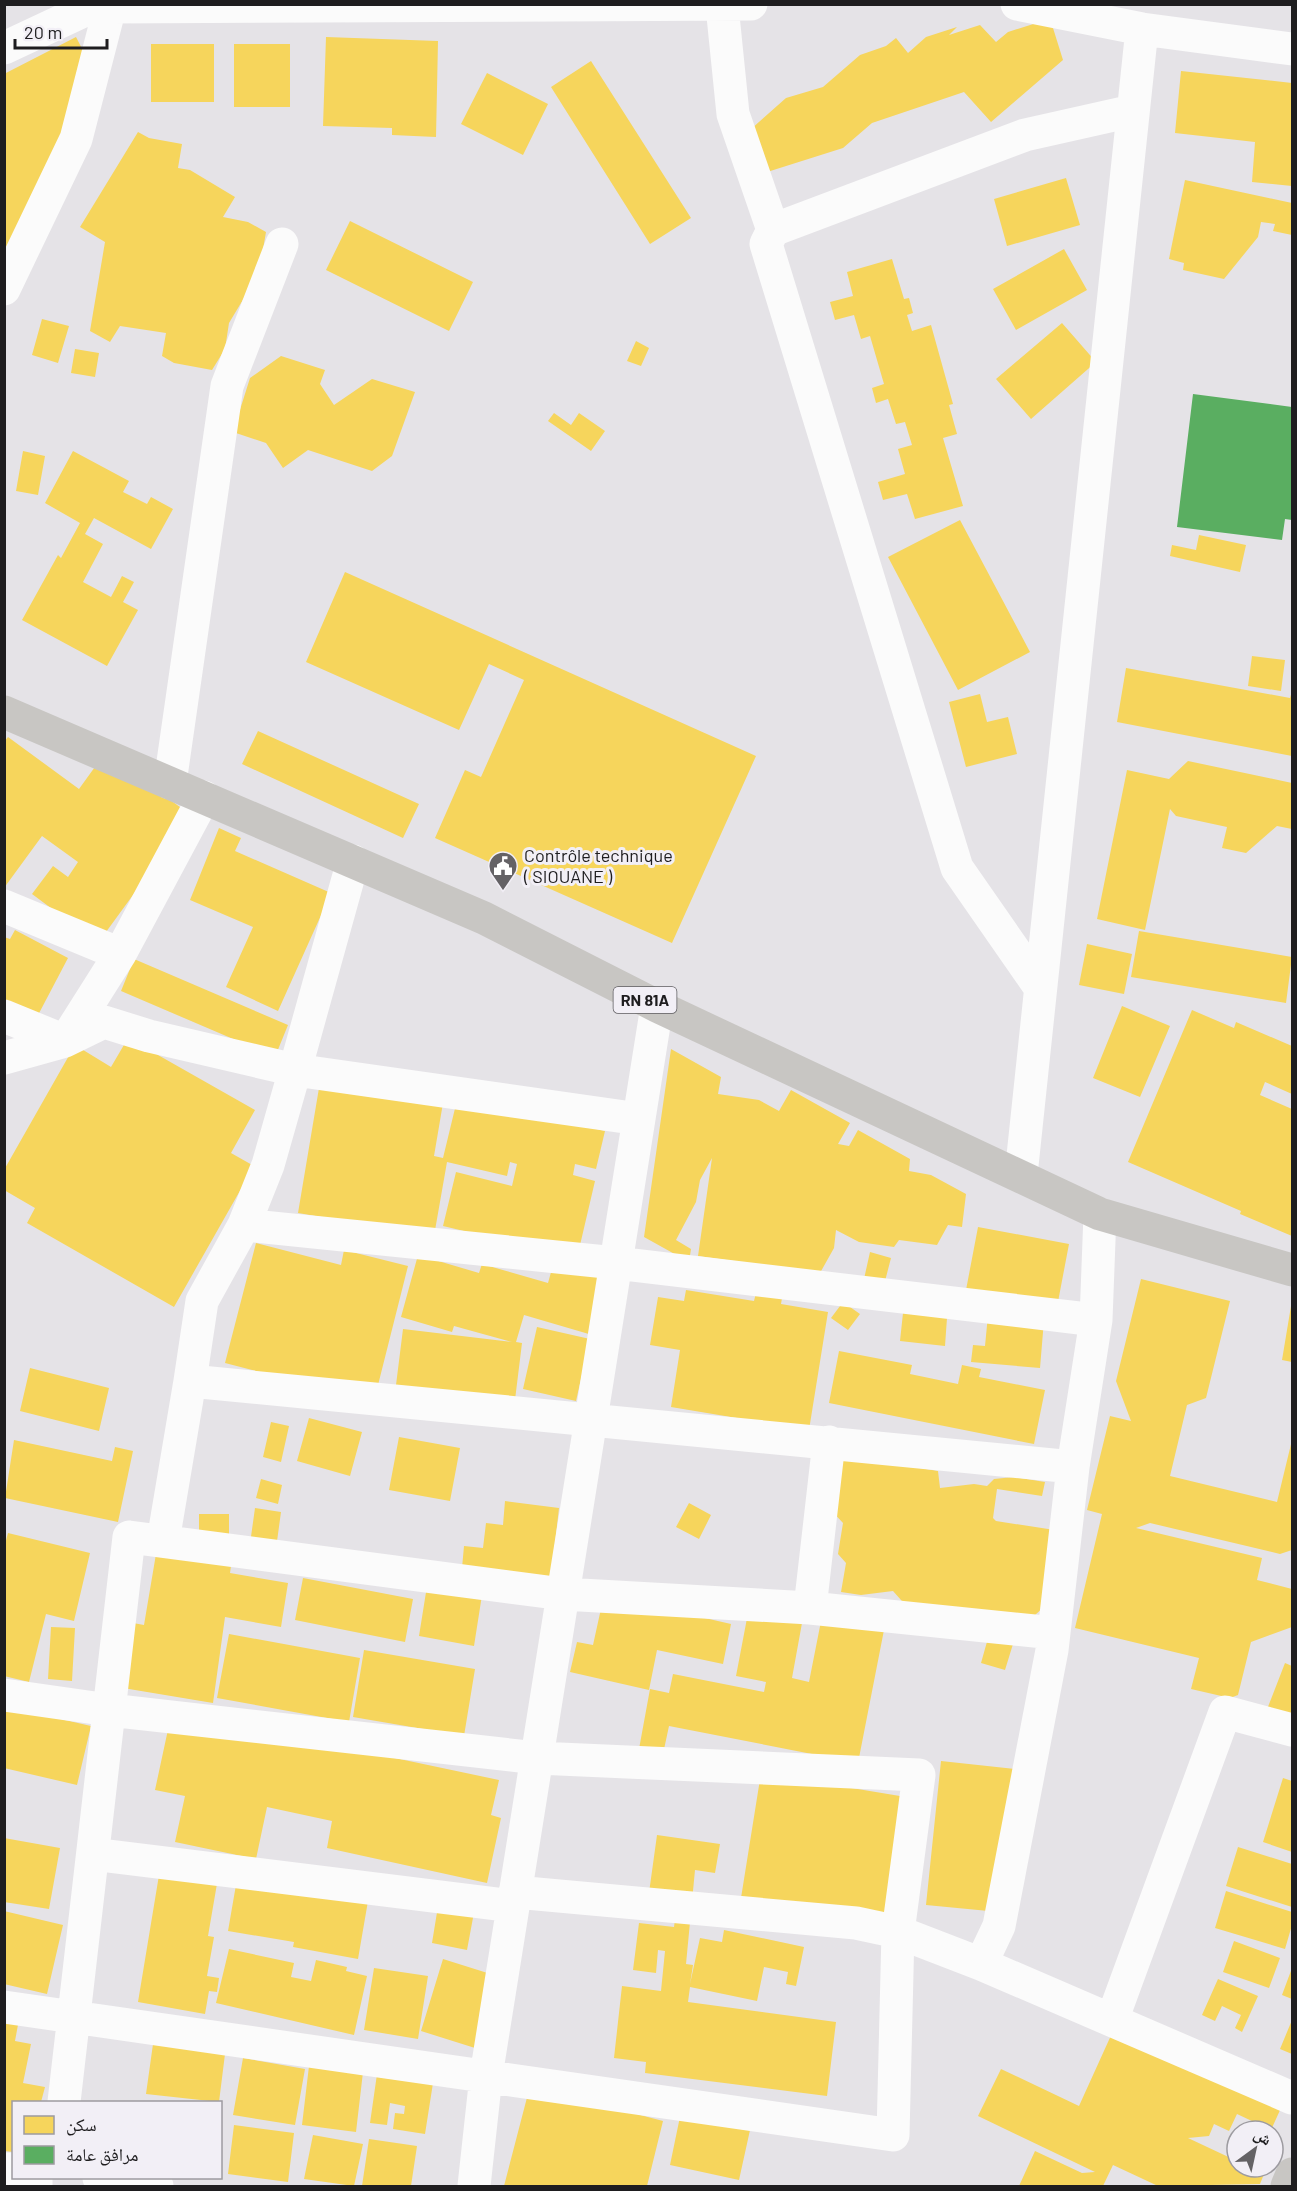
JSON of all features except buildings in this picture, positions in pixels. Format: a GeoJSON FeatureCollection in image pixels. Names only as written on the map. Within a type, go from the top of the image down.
{"type":"FeatureCollection","features":[{"type":"Feature","properties":{"kind":"main road","name":"RN 81A"},"geometry":{"type":"LineString","coordinates":[[4,712],[484,918],[657,1006],[1100,1214],[1293,1270]]}},
{"type":"Feature","properties":{"kind":"main road"},"geometry":{"type":"LineString","coordinates":[[1287,2187],[1293,2174]]}},
{"type":"Feature","properties":{"kind":"street"},"geometry":{"type":"LineString","coordinates":[[1017,4],[1142,29],[1293,49]]}},
{"type":"Feature","properties":{"kind":"street"},"geometry":{"type":"LineString","coordinates":[[4,48],[92,8],[737,5],[733,114],[773,230]]}},
{"type":"Feature","properties":{"kind":"street"},"geometry":{"type":"LineString","coordinates":[[4,289],[76,139],[92,8]]}},
{"type":"Feature","properties":{"kind":"street"},"geometry":{"type":"LineString","coordinates":[[1021,1175],[1039,986],[1142,29]]}},
{"type":"Feature","properties":{"kind":"street"},"geometry":{"type":"LineString","coordinates":[[1039,986],[957,868],[766,244],[773,230],[1025,135],[1132,111]]}},
{"type":"Feature","properties":{"kind":"street"},"geometry":{"type":"LineString","coordinates":[[170,783],[227,386],[282,244]]}},
{"type":"Feature","properties":{"kind":"street"},"geometry":{"type":"LineString","coordinates":[[64,1041],[120,954],[204,797]]}},
{"type":"Feature","properties":{"kind":"street"},"geometry":{"type":"LineString","coordinates":[[163,1541],[202,1301],[244,1226],[268,1165],[353,861]]}},
{"type":"Feature","properties":{"kind":"street"},"geometry":{"type":"LineString","coordinates":[[4,906],[120,954]]}},
{"type":"Feature","properties":{"kind":"street"},"geometry":{"type":"LineString","coordinates":[[474,2187],[486,2076],[657,1006]]}},
{"type":"Feature","properties":{"kind":"street"},"geometry":{"type":"LineString","coordinates":[[4,1016],[64,1041]]}},
{"type":"Feature","properties":{"kind":"street"},"geometry":{"type":"LineString","coordinates":[[4,1058],[64,1041],[104,1022],[149,1036],[295,1070],[639,1119]]}},
{"type":"Feature","properties":{"kind":"street"},"geometry":{"type":"LineString","coordinates":[[981,1964],[999,1926],[1054,1633],[1073,1467],[1096,1320],[1100,1214]]}},
{"type":"Feature","properties":{"kind":"street"},"geometry":{"type":"LineString","coordinates":[[244,1226],[616,1263],[1096,1320]]}},
{"type":"Feature","properties":{"kind":"street"},"geometry":{"type":"LineString","coordinates":[[190,1381],[591,1418],[1073,1467]]}},
{"type":"Feature","properties":{"kind":"street"},"geometry":{"type":"LineString","coordinates":[[810,1608],[829,1442]]}},
{"type":"Feature","properties":{"kind":"street"},"geometry":{"type":"LineString","coordinates":[[64,2101],[129,1537],[563,1594],[810,1608],[1054,1633]]}},
{"type":"Feature","properties":{"kind":"street"},"geometry":{"type":"LineString","coordinates":[[4,1695],[109,1710],[537,1758],[919,1775],[898,1932],[893,2135],[4,2007]]}},
{"type":"Feature","properties":{"kind":"street"},"geometry":{"type":"LineString","coordinates":[[1112,2020],[1225,1712],[1293,1730]]}},
{"type":"Feature","properties":{"kind":"street"},"geometry":{"type":"LineString","coordinates":[[93,1854],[514,1899],[855,1923],[898,1932],[981,1964],[1293,2098]]}},
{"type":"Feature","properties":{"kind":"street"},"geometry":{"type":"LineString","coordinates":[[105,2179],[157,2187]]}},
{"type":"Feature","properties":{"kind":"place","name":"Contrôle technique ( SIOUANE )"},"geometry":{"type":"Point","coordinates":[503,892]}}]}
